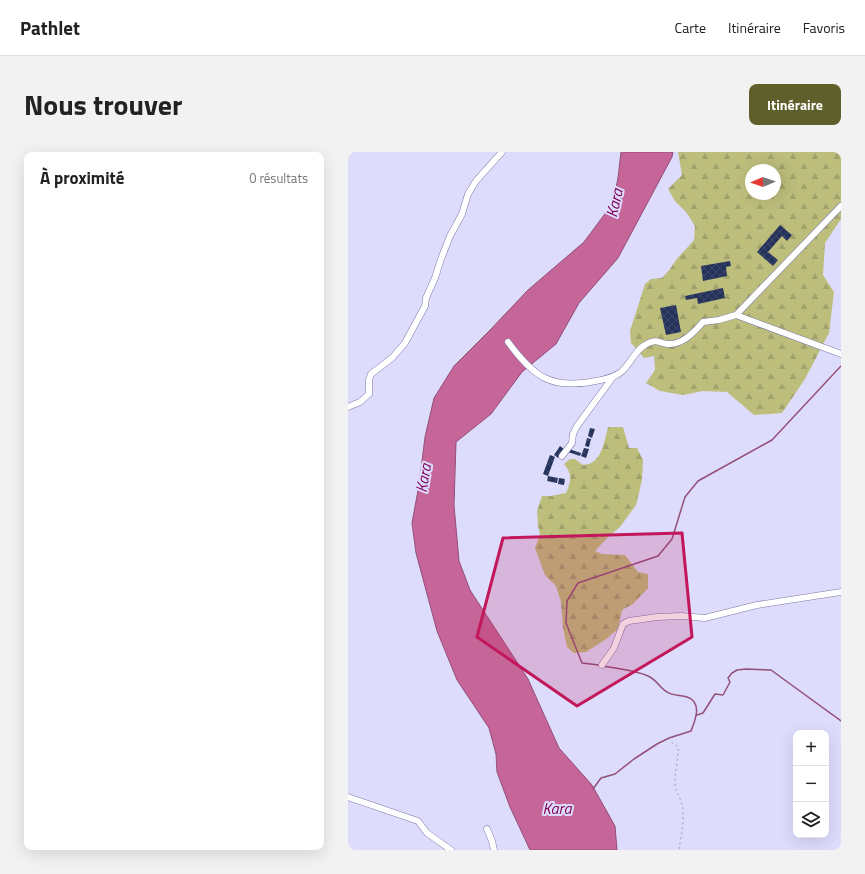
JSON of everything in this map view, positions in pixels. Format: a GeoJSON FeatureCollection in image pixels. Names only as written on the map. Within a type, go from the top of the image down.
{"type":"FeatureCollection","features":[{"type":"Feature","properties":{"kind":"street"},"geometry":{"type":"LineString","coordinates":[[348,407],[360,402],[369,394],[369,380],[371,374],[392,358],[405,343],[425,306],[426,298],[436,278],[441,259],[450,236],[462,214],[468,194],[476,181],[502,152]]}},
{"type":"Feature","properties":{"kind":"street"},"geometry":{"type":"LineString","coordinates":[[562,456],[572,443],[573,434],[577,426],[613,377],[622,371],[636,352],[646,344],[653,341],[660,341],[669,344],[689,337],[703,322],[719,320],[736,315],[841,206]]}},
{"type":"Feature","properties":{"kind":"street"},"geometry":{"type":"LineString","coordinates":[[736,315],[841,354]]}},
{"type":"Feature","properties":{"kind":"street"},"geometry":{"type":"LineString","coordinates":[[508,342],[526,365],[545,378],[556,383],[584,383],[613,377]]}},
{"type":"Feature","properties":{"kind":"street"},"geometry":{"type":"LineString","coordinates":[[602,665],[614,648],[623,624],[629,621],[666,616],[705,618],[757,605],[841,592]]}},
{"type":"Feature","properties":{"kind":"street"},"geometry":{"type":"LineString","coordinates":[[348,797],[418,821],[427,833],[451,850]]}},
{"type":"Feature","properties":{"kind":"street"},"geometry":{"type":"LineString","coordinates":[[487,829],[494,850]]}},
{"type":"Feature","properties":{"kind":"path"},"geometry":{"type":"LineString","coordinates":[[669,738],[671,742],[678,747],[679,755],[676,763],[675,782],[676,792],[682,804],[683,816],[679,850]]}},
{"type":"Feature","properties":{"kind":"highlighted area"},"geometry":{"type":"Polygon","coordinates":[[[682,533],[692,637],[577,706],[477,637],[503,538],[682,533]]]}},
{"type":"Feature","properties":{"kind":"green space"},"geometry":{"type":"Polygon","coordinates":[[[678,152],[841,152],[841,219],[825,243],[823,275],[834,292],[829,333],[805,379],[782,413],[754,415],[727,392],[703,391],[683,395],[660,391],[646,383],[655,370],[654,356],[644,358],[631,343],[630,331],[645,284],[651,279],[662,278],[694,240],[695,226],[686,212],[675,201],[668,189],[682,175],[678,152]]]}},
{"type":"Feature","properties":{"kind":"green space"},"geometry":{"type":"Polygon","coordinates":[[[608,427],[623,427],[629,448],[637,448],[643,460],[642,480],[636,505],[620,527],[595,551],[602,554],[625,555],[638,572],[648,574],[648,588],[633,604],[622,610],[618,629],[605,640],[586,652],[574,653],[567,647],[563,628],[561,602],[556,586],[545,575],[535,548],[540,534],[537,511],[542,496],[566,493],[570,475],[564,464],[570,459],[575,459],[583,465],[594,461],[601,451],[608,427]]]}},
{"type":"Feature","properties":{"kind":"water","name":"Kara"},"geometry":{"type":"Polygon","coordinates":[[[621,152],[673,152],[672,157],[618,258],[579,303],[556,344],[522,372],[491,414],[456,442],[454,505],[459,561],[470,590],[528,679],[559,748],[592,785],[615,826],[617,850],[530,850],[510,807],[497,772],[496,754],[489,728],[457,680],[437,631],[416,553],[412,523],[419,485],[425,437],[434,398],[454,366],[528,290],[584,242],[613,203],[621,152]]]}},
{"type":"Feature","properties":{"kind":"building"},"geometry":{"type":"Polygon","coordinates":[[[780,225],[792,235],[787,241],[782,236],[768,252],[778,260],[773,266],[757,252],[780,225]]]}},
{"type":"Feature","properties":{"kind":"building"},"geometry":{"type":"Polygon","coordinates":[[[730,261],[731,266],[726,267],[727,276],[703,281],[701,266],[730,261]]]}},
{"type":"Feature","properties":{"kind":"building"},"geometry":{"type":"Polygon","coordinates":[[[723,288],[725,298],[698,304],[697,298],[686,300],[685,296],[723,288]]]}},
{"type":"Feature","properties":{"kind":"building"},"geometry":{"type":"Polygon","coordinates":[[[676,305],[681,332],[666,335],[660,308],[676,305]]]}},
{"type":"Feature","properties":{"kind":"building"},"geometry":{"type":"Polygon","coordinates":[[[590,428],[595,429],[592,438],[588,436],[590,428]]]}},
{"type":"Feature","properties":{"kind":"building"},"geometry":{"type":"Polygon","coordinates":[[[587,438],[591,439],[589,447],[585,446],[587,438]]]}},
{"type":"Feature","properties":{"kind":"building"},"geometry":{"type":"Polygon","coordinates":[[[560,446],[564,449],[558,458],[554,455],[560,446]]]}},
{"type":"Feature","properties":{"kind":"building"},"geometry":{"type":"Polygon","coordinates":[[[584,448],[589,449],[586,458],[581,456],[584,448]]]}},
{"type":"Feature","properties":{"kind":"building"},"geometry":{"type":"Polygon","coordinates":[[[569,449],[581,453],[580,456],[568,452],[569,449]]]}},
{"type":"Feature","properties":{"kind":"building"},"geometry":{"type":"Polygon","coordinates":[[[550,455],[555,457],[548,476],[543,474],[550,455]]]}},
{"type":"Feature","properties":{"kind":"building"},"geometry":{"type":"Polygon","coordinates":[[[548,476],[558,478],[557,483],[547,481],[548,476]]]}},
{"type":"Feature","properties":{"kind":"building"},"geometry":{"type":"Polygon","coordinates":[[[559,478],[565,479],[564,485],[558,484],[559,478]]]}},
{"type":"Feature","properties":{"kind":"waterway"},"geometry":{"type":"LineString","coordinates":[[599,665],[582,663],[566,623],[567,601],[578,583],[658,556],[672,539],[685,497],[698,481],[772,440],[841,366]]}},
{"type":"Feature","properties":{"kind":"waterway"},"geometry":{"type":"LineString","coordinates":[[593,789],[601,778],[615,774],[657,744],[669,738],[691,731],[696,717],[696,707],[692,699],[669,693],[651,677],[643,674],[603,666]]}},
{"type":"Feature","properties":{"kind":"waterway"},"geometry":{"type":"LineString","coordinates":[[697,715],[703,713],[715,694],[723,695],[730,682],[728,678],[732,673],[737,670],[746,669],[771,670],[841,721]]}}]}
